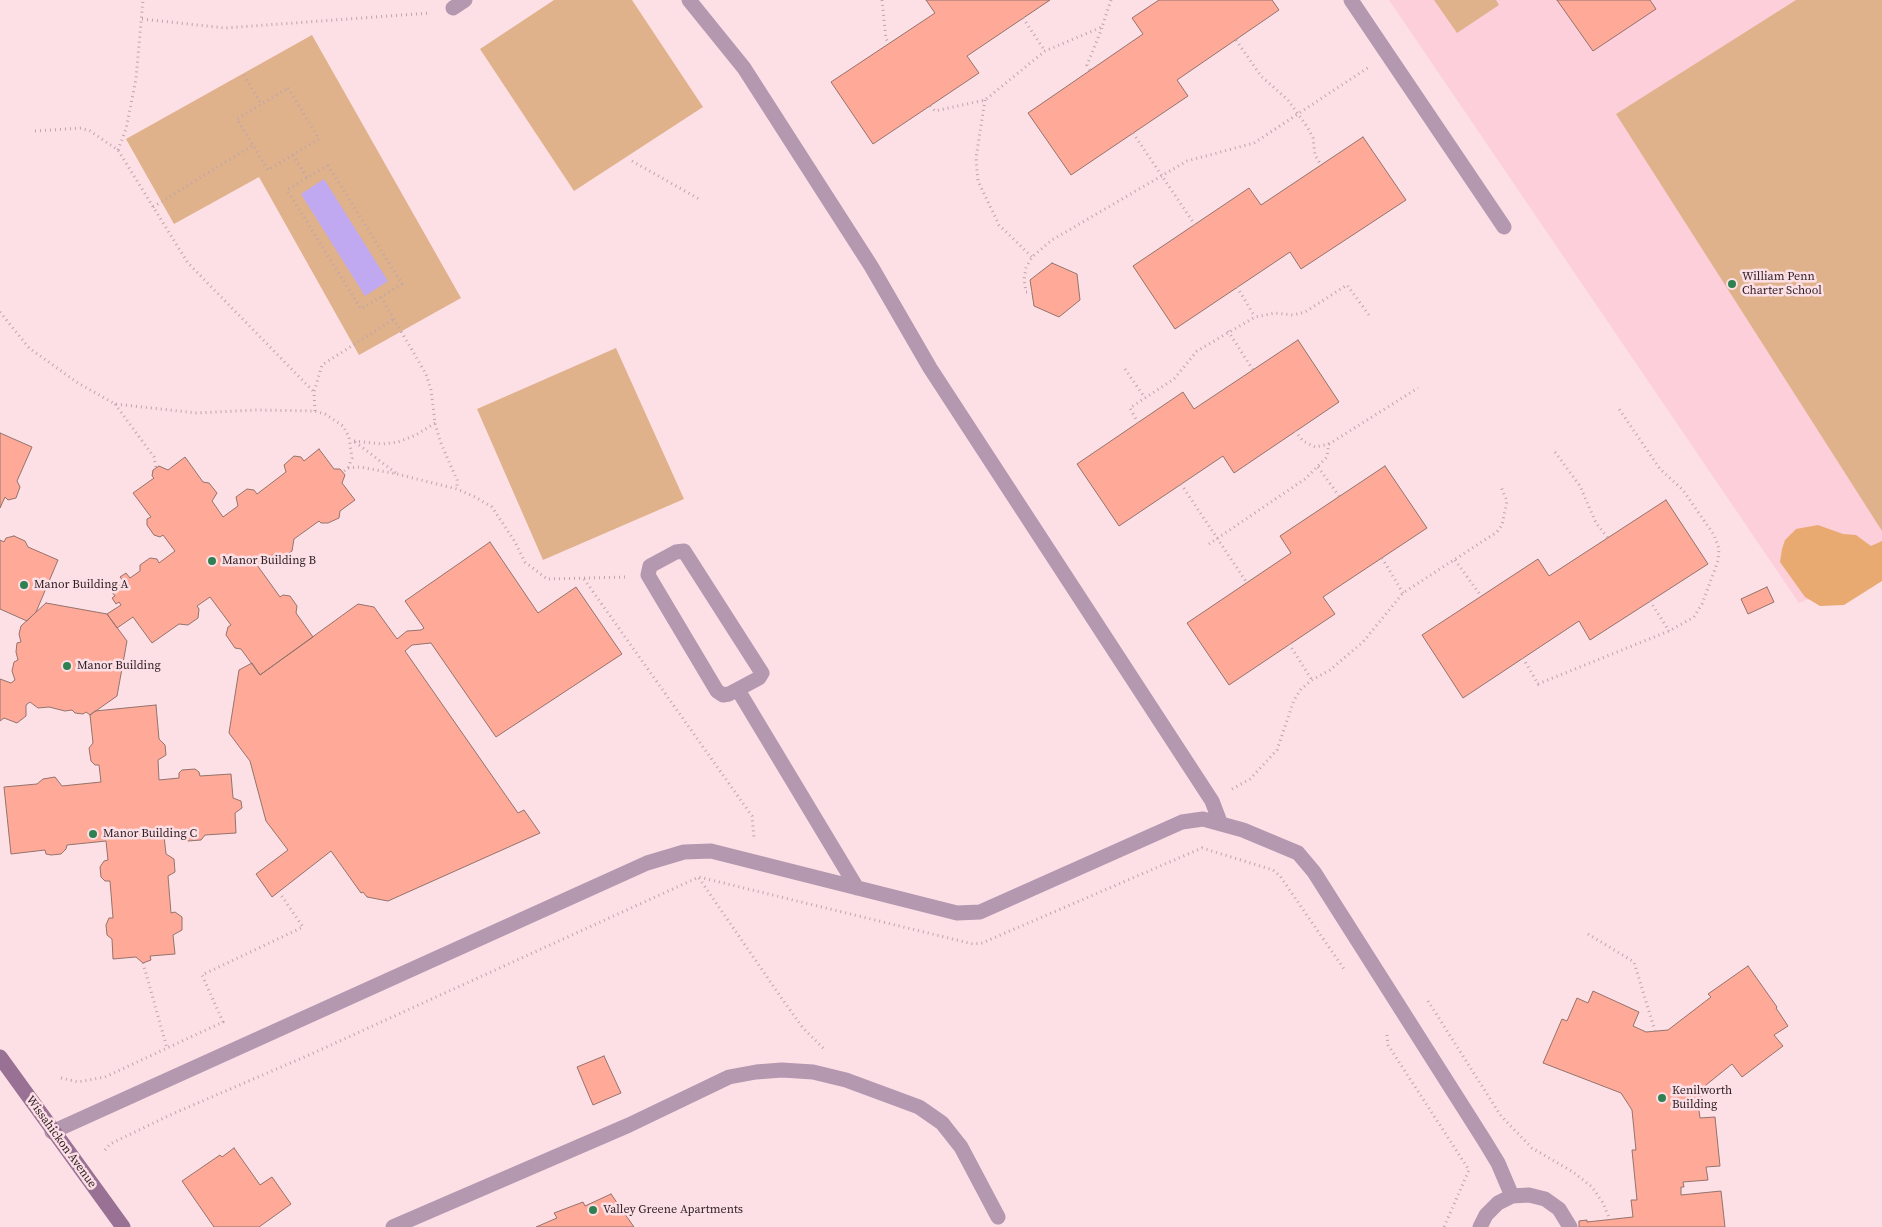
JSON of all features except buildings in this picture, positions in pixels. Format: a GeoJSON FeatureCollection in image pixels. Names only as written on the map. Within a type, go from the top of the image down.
{"type":"FeatureCollection","features":[{"type":"Feature","properties":{"kind":"street","name":"Wissahickon Avenue"},"geometry":{"type":"LineString","coordinates":[[0,1057],[52,1132],[123,1227]]}},
{"type":"Feature","properties":{"kind":"lane"},"geometry":{"type":"LineString","coordinates":[[689,0],[744,68],[870,266],[930,368],[1212,801],[1220,822]]}},
{"type":"Feature","properties":{"kind":"lane"},"geometry":{"type":"LineString","coordinates":[[1351,0],[1504,227]]}},
{"type":"Feature","properties":{"kind":"lane"},"geometry":{"type":"LineString","coordinates":[[684,551],[690,557],[760,667],[762,673],[759,678],[738,690],[723,695],[717,691],[648,575],[650,566],[676,552],[684,551]]}},
{"type":"Feature","properties":{"kind":"lane"},"geometry":{"type":"LineString","coordinates":[[738,690],[857,888]]}},
{"type":"Feature","properties":{"kind":"lane"},"geometry":{"type":"LineString","coordinates":[[52,1132],[647,863],[684,852],[711,851],[958,913],[980,912],[1182,822],[1203,819],[1220,822],[1298,853],[1314,872],[1484,1140],[1498,1163],[1512,1196]]}},
{"type":"Feature","properties":{"kind":"lane"},"geometry":{"type":"LineString","coordinates":[[393,1227],[629,1124],[729,1077],[782,1070],[813,1072],[846,1080],[919,1107],[942,1123],[960,1147],[998,1217]]}},
{"type":"Feature","properties":{"kind":"lane"},"geometry":{"type":"LineString","coordinates":[[1480,1227],[1486,1215],[1498,1204],[1512,1196],[1529,1195],[1545,1199],[1559,1209],[1570,1227]]}},
{"type":"Feature","properties":{"kind":"path"},"geometry":{"type":"LineString","coordinates":[[118,150],[126,129],[134,88],[143,0]]}},
{"type":"Feature","properties":{"kind":"path"},"geometry":{"type":"LineString","coordinates":[[882,0],[886,39],[890,43]]}},
{"type":"Feature","properties":{"kind":"path"},"geometry":{"type":"LineString","coordinates":[[1090,70],[1087,65],[1111,0]]}},
{"type":"Feature","properties":{"kind":"path"},"geometry":{"type":"LineString","coordinates":[[142,19],[225,28],[429,13],[459,4]]}},
{"type":"Feature","properties":{"kind":"path"},"geometry":{"type":"LineString","coordinates":[[1023,18],[1045,51]]}},
{"type":"Feature","properties":{"kind":"path"},"geometry":{"type":"LineString","coordinates":[[930,106],[935,111],[985,100],[1045,51],[1102,28]]}},
{"type":"Feature","properties":{"kind":"path"},"geometry":{"type":"LineString","coordinates":[[1236,40],[1261,76],[1288,100],[1299,114],[1310,133],[1315,154],[1321,165]]}},
{"type":"Feature","properties":{"kind":"path"},"geometry":{"type":"LineString","coordinates":[[244,75],[261,104]]}},
{"type":"Feature","properties":{"kind":"path"},"geometry":{"type":"LineString","coordinates":[[1032,292],[1026,292],[1024,279],[1026,268],[1032,257],[1052,240],[1162,175],[1201,156],[1254,143],[1357,76]]}},
{"type":"Feature","properties":{"kind":"path"},"geometry":{"type":"LineString","coordinates":[[288,88],[319,139],[268,170],[253,146],[236,119],[288,88]]}},
{"type":"Feature","properties":{"kind":"path"},"geometry":{"type":"LineString","coordinates":[[985,100],[977,142],[978,181],[998,225],[1032,257]]}},
{"type":"Feature","properties":{"kind":"path"},"geometry":{"type":"LineString","coordinates":[[35,131],[81,128],[90,131],[118,150],[188,263],[314,392]]}},
{"type":"Feature","properties":{"kind":"path"},"geometry":{"type":"LineString","coordinates":[[1133,133],[1195,225]]}},
{"type":"Feature","properties":{"kind":"path"},"geometry":{"type":"LineString","coordinates":[[153,207],[253,146]]}},
{"type":"Feature","properties":{"kind":"path"},"geometry":{"type":"LineString","coordinates":[[293,155],[307,178]]}},
{"type":"Feature","properties":{"kind":"path"},"geometry":{"type":"LineString","coordinates":[[632,161],[699,199]]}},
{"type":"Feature","properties":{"kind":"path"},"geometry":{"type":"LineString","coordinates":[[328,165],[402,284],[362,309],[287,190],[307,178],[328,165]]}},
{"type":"Feature","properties":{"kind":"path"},"geometry":{"type":"LineString","coordinates":[[1138,422],[1130,408],[1174,379],[1197,351],[1228,331],[1255,317],[1275,313],[1293,315],[1306,312],[1347,284],[1369,316]]}},
{"type":"Feature","properties":{"kind":"path"},"geometry":{"type":"LineString","coordinates":[[1237,287],[1255,317]]}},
{"type":"Feature","properties":{"kind":"path"},"geometry":{"type":"LineString","coordinates":[[382,297],[426,374],[431,390],[435,424],[457,480],[457,489]]}},
{"type":"Feature","properties":{"kind":"path"},"geometry":{"type":"LineString","coordinates":[[0,317],[2,313]]}},
{"type":"Feature","properties":{"kind":"path"},"geometry":{"type":"LineString","coordinates":[[2,313],[17,336],[29,348],[78,383],[115,404],[197,413],[257,410],[315,411],[335,419],[354,441],[397,474]]}},
{"type":"Feature","properties":{"kind":"path"},"geometry":{"type":"LineString","coordinates":[[315,411],[314,392],[322,365],[394,319]]}},
{"type":"Feature","properties":{"kind":"path"},"geometry":{"type":"LineString","coordinates":[[1228,331],[1253,370]]}},
{"type":"Feature","properties":{"kind":"path"},"geometry":{"type":"LineString","coordinates":[[1125,369],[1145,398]]}},
{"type":"Feature","properties":{"kind":"path"},"geometry":{"type":"LineString","coordinates":[[1295,431],[1303,441],[1315,447],[1329,444],[1418,388]]}},
{"type":"Feature","properties":{"kind":"path"},"geometry":{"type":"LineString","coordinates":[[115,404],[154,457],[156,468]]}},
{"type":"Feature","properties":{"kind":"path"},"geometry":{"type":"LineString","coordinates":[[1523,658],[1538,684],[1670,631],[1694,617],[1702,604],[1718,561],[1719,549],[1714,535],[1688,498],[1660,469],[1619,409]]}},
{"type":"Feature","properties":{"kind":"path"},"geometry":{"type":"LineString","coordinates":[[354,441],[382,444],[398,442],[416,435],[435,424]]}},
{"type":"Feature","properties":{"kind":"path"},"geometry":{"type":"LineString","coordinates":[[343,472],[348,468],[352,458],[349,436]]}},
{"type":"Feature","properties":{"kind":"path"},"geometry":{"type":"LineString","coordinates":[[1209,544],[1305,479],[1327,457],[1329,444]]}},
{"type":"Feature","properties":{"kind":"path"},"geometry":{"type":"LineString","coordinates":[[1555,452],[1580,486],[1596,523],[1608,538]]}},
{"type":"Feature","properties":{"kind":"path"},"geometry":{"type":"LineString","coordinates":[[348,468],[360,467],[397,474],[457,489],[492,507],[515,542],[525,562],[547,580],[648,575]]}},
{"type":"Feature","properties":{"kind":"path"},"geometry":{"type":"LineString","coordinates":[[1318,467],[1339,496]]}},
{"type":"Feature","properties":{"kind":"path"},"geometry":{"type":"LineString","coordinates":[[1181,484],[1247,583]]}},
{"type":"Feature","properties":{"kind":"path"},"geometry":{"type":"LineString","coordinates":[[1212,801],[1250,779],[1277,750],[1294,700],[1301,689],[1330,670],[1363,642],[1403,593],[1497,532],[1502,525],[1507,501],[1501,488]]}},
{"type":"Feature","properties":{"kind":"path"},"geometry":{"type":"LineString","coordinates":[[1382,558],[1403,593]]}},
{"type":"Feature","properties":{"kind":"path"},"geometry":{"type":"LineString","coordinates":[[1455,560],[1481,596]]}},
{"type":"Feature","properties":{"kind":"path"},"geometry":{"type":"LineString","coordinates":[[584,579],[752,816],[755,830],[751,861]]}},
{"type":"Feature","properties":{"kind":"path"},"geometry":{"type":"LineString","coordinates":[[1650,601],[1670,631]]}},
{"type":"Feature","properties":{"kind":"path"},"geometry":{"type":"LineString","coordinates":[[1289,644],[1312,680]]}},
{"type":"Feature","properties":{"kind":"path"},"geometry":{"type":"LineString","coordinates":[[106,1150],[110,1144],[170,1115],[309,1055],[699,877],[973,944],[982,943],[1202,848],[1273,870],[1280,876],[1347,972]]}},
{"type":"Feature","properties":{"kind":"path"},"geometry":{"type":"LineString","coordinates":[[699,877],[804,1028],[832,1054]]}},
{"type":"Feature","properties":{"kind":"path"},"geometry":{"type":"LineString","coordinates":[[61,1078],[78,1082],[91,1082],[105,1078],[223,1022],[202,975],[303,927],[282,895]]}},
{"type":"Feature","properties":{"kind":"path"},"geometry":{"type":"LineString","coordinates":[[1588,934],[1634,962],[1655,1031]]}},
{"type":"Feature","properties":{"kind":"path"},"geometry":{"type":"LineString","coordinates":[[143,963],[167,1048]]}},
{"type":"Feature","properties":{"kind":"path"},"geometry":{"type":"LineString","coordinates":[[1428,1001],[1502,1116],[1532,1148],[1573,1172],[1592,1187],[1603,1203],[1610,1220]]}},
{"type":"Feature","properties":{"kind":"path"},"geometry":{"type":"LineString","coordinates":[[1385,1029],[1388,1045],[1470,1170],[1444,1227]]}},
{"type":"Feature","properties":{"kind":"shaded area"},"geometry":{"type":"Polygon","coordinates":[[[554,0],[632,0],[703,107],[574,191],[480,49],[554,0]]]}},
{"type":"Feature","properties":{"kind":"shaded area","name":"William Penn Charter School"},"geometry":{"type":"Polygon","coordinates":[[[1389,0],[1882,0],[1882,569],[1799,603],[1389,0]]]}},
{"type":"Feature","properties":{"kind":"shaded area"},"geometry":{"type":"Polygon","coordinates":[[[1434,0],[1496,0],[1499,5],[1457,33],[1434,0]]]}},
{"type":"Feature","properties":{"kind":"shaded area"},"geometry":{"type":"Polygon","coordinates":[[[1796,0],[1882,0],[1882,531],[1616,114],[1796,0]]]}},
{"type":"Feature","properties":{"kind":"shaded area"},"geometry":{"type":"Polygon","coordinates":[[[312,35],[461,298],[359,355],[259,177],[174,224],[126,139],[312,35]]]}},
{"type":"Feature","properties":{"kind":"shaded area"},"geometry":{"type":"Polygon","coordinates":[[[324,179],[388,281],[365,296],[301,194],[324,179]]]}},
{"type":"Feature","properties":{"kind":"shaded area"},"geometry":{"type":"Polygon","coordinates":[[[616,348],[684,499],[543,560],[477,409],[616,348]]]}},
{"type":"Feature","properties":{"kind":"shaded area"},"geometry":{"type":"Polygon","coordinates":[[[1818,525],[1843,534],[1856,535],[1871,546],[1882,541],[1882,581],[1844,605],[1820,606],[1805,597],[1780,562],[1782,549],[1785,540],[1796,529],[1818,525]]]}},
{"type":"Feature","properties":{"kind":"place","name":"William Penn Charter School"},"geometry":{"type":"Point","coordinates":[1732,284]}},
{"type":"Feature","properties":{"kind":"place","name":"Manor Building B"},"geometry":{"type":"Point","coordinates":[212,561]}},
{"type":"Feature","properties":{"kind":"place","name":"Manor Building A"},"geometry":{"type":"Point","coordinates":[24,585]}},
{"type":"Feature","properties":{"kind":"place","name":"Manor Building"},"geometry":{"type":"Point","coordinates":[67,666]}},
{"type":"Feature","properties":{"kind":"place","name":"Manor Building C"},"geometry":{"type":"Point","coordinates":[93,834]}},
{"type":"Feature","properties":{"kind":"place","name":"Kenilworth Building"},"geometry":{"type":"Point","coordinates":[1662,1098]}},
{"type":"Feature","properties":{"kind":"place","name":"Valley Greene Apartments"},"geometry":{"type":"Point","coordinates":[593,1210]}}]}
